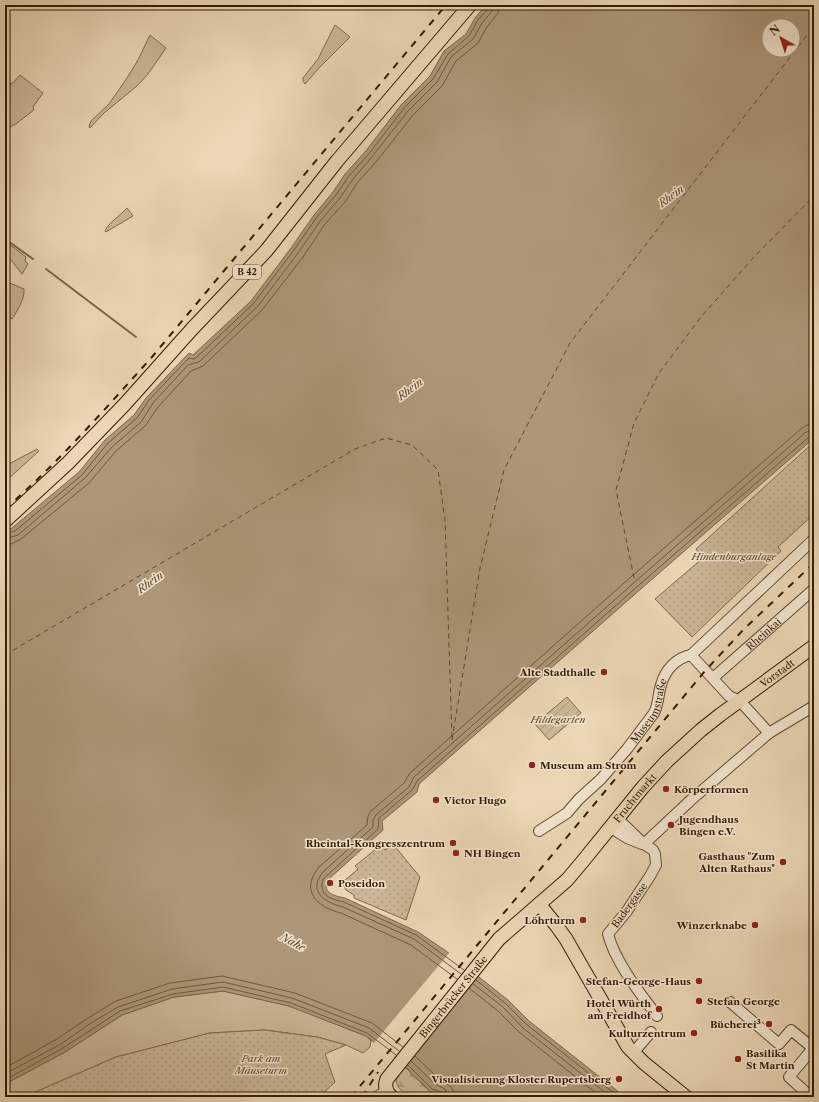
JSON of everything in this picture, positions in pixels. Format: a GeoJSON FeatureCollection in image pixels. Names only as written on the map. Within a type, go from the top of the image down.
{"type":"FeatureCollection","features":[{"type":"Feature","properties":{"kind":"main road","name":"B 42"},"geometry":{"type":"LineString","coordinates":[[5,521],[68,463],[266,251],[338,161],[470,5]]}},
{"type":"Feature","properties":{"kind":"main road","name":"Vorstadt"},"geometry":{"type":"LineString","coordinates":[[740,701],[814,646]]}},
{"type":"Feature","properties":{"kind":"main road","name":"Fruchtmarkt"},"geometry":{"type":"LineString","coordinates":[[539,904],[572,874],[643,787],[671,757],[701,730],[740,701]]}},
{"type":"Feature","properties":{"kind":"main road","name":"Bingerbrücker Straße"},"geometry":{"type":"LineString","coordinates":[[385,1095],[386,1081],[395,1068],[499,939],[539,904]]}},
{"type":"Feature","properties":{"kind":"main road"},"geometry":{"type":"LineString","coordinates":[[539,904],[566,939],[599,998],[633,1053],[686,1097]]}},
{"type":"Feature","properties":{"kind":"street"},"geometry":{"type":"LineString","coordinates":[[769,733],[740,701],[729,696],[691,655],[814,539]]}},
{"type":"Feature","properties":{"kind":"street","name":"Rheinkai"},"geometry":{"type":"LineString","coordinates":[[713,678],[814,589]]}},
{"type":"Feature","properties":{"kind":"street","name":"Museumstraße"},"geometry":{"type":"LineString","coordinates":[[539,831],[567,813],[579,799],[601,780],[615,764],[654,712],[657,706],[660,685],[666,672],[676,661],[691,655]]}},
{"type":"Feature","properties":{"kind":"street"},"geometry":{"type":"LineString","coordinates":[[614,823],[644,844],[697,795],[769,733],[814,706]]}},
{"type":"Feature","properties":{"kind":"street","name":"Badergasse"},"geometry":{"type":"LineString","coordinates":[[644,844],[653,850],[656,865],[627,911],[608,934],[615,952],[631,979],[657,1016]]}},
{"type":"Feature","properties":{"kind":"street"},"geometry":{"type":"LineString","coordinates":[[730,1002],[780,1044],[791,1030],[814,1047],[788,1077],[811,1097]]}},
{"type":"Feature","properties":{"kind":"street"},"geometry":{"type":"LineString","coordinates":[[633,1053],[651,1032]]}},
{"type":"Feature","properties":{"kind":"green space"},"geometry":{"type":"Polygon","coordinates":[[[335,25],[350,37],[305,84],[303,78],[318,59],[335,25]]]}},
{"type":"Feature","properties":{"kind":"green space"},"geometry":{"type":"Polygon","coordinates":[[[150,35],[166,48],[148,74],[137,86],[104,113],[90,128],[89,126],[91,121],[109,104],[127,78],[138,60],[150,35]]]}},
{"type":"Feature","properties":{"kind":"green space"},"geometry":{"type":"Polygon","coordinates":[[[20,75],[43,93],[33,107],[34,110],[5,130],[5,84],[13,83],[20,75]]]}},
{"type":"Feature","properties":{"kind":"green space"},"geometry":{"type":"Polygon","coordinates":[[[127,208],[133,216],[106,232],[105,231],[109,225],[127,208]]]}},
{"type":"Feature","properties":{"kind":"green space"},"geometry":{"type":"Polygon","coordinates":[[[5,241],[26,257],[25,261],[28,264],[22,274],[5,255],[5,241]]]}},
{"type":"Feature","properties":{"kind":"green space"},"geometry":{"type":"Polygon","coordinates":[[[5,281],[24,289],[22,301],[12,319],[5,315],[5,281]]]}},
{"type":"Feature","properties":{"kind":"green space","name":"Hindenburganlage"},"geometry":{"type":"Polygon","coordinates":[[[814,442],[814,514],[778,547],[781,551],[692,637],[655,599],[703,558],[696,549],[814,442]]]}},
{"type":"Feature","properties":{"kind":"green space"},"geometry":{"type":"Polygon","coordinates":[[[37,449],[39,451],[7,480],[5,479],[5,466],[37,449]]]}},
{"type":"Feature","properties":{"kind":"green space","name":"Hildegarten"},"geometry":{"type":"Polygon","coordinates":[[[567,697],[581,713],[549,740],[535,724],[567,697]]]}},
{"type":"Feature","properties":{"kind":"green space"},"geometry":{"type":"Polygon","coordinates":[[[393,844],[420,877],[406,920],[354,898],[354,895],[346,890],[343,884],[344,881],[358,869],[355,866],[381,845],[385,850],[393,844]]]}},
{"type":"Feature","properties":{"kind":"green space"},"geometry":{"type":"Polygon","coordinates":[[[223,991],[289,1006],[366,1036],[371,1041],[370,1047],[363,1053],[346,1045],[317,1037],[265,1030],[210,1033],[116,1057],[24,1097],[5,1097],[5,1084],[65,1052],[122,1015],[174,997],[223,991]]]}},
{"type":"Feature","properties":{"kind":"green space","name":"Park am Mäuseturm"},"geometry":{"type":"Polygon","coordinates":[[[264,1030],[317,1037],[346,1045],[325,1054],[335,1082],[319,1097],[24,1097],[116,1057],[210,1033],[264,1030]]]}},
{"type":"Feature","properties":{"kind":"green space"},"geometry":{"type":"Polygon","coordinates":[[[405,1067],[430,1092],[442,1097],[416,1098],[404,1093],[398,1087],[396,1080],[405,1067]]]}},
{"type":"Feature","properties":{"kind":"water"},"geometry":{"type":"Polygon","coordinates":[[[486,5],[814,5],[814,438],[419,784],[417,792],[382,821],[383,830],[330,878],[326,887],[329,892],[336,896],[345,898],[418,932],[446,951],[508,1000],[529,1021],[625,1097],[442,1097],[430,1092],[413,1076],[408,1069],[366,1036],[289,1006],[223,991],[174,997],[122,1015],[65,1052],[5,1084],[5,530],[12,528],[79,472],[105,440],[134,415],[146,398],[189,353],[193,355],[251,301],[345,174],[365,152],[401,105],[430,76],[444,51],[466,34],[475,18],[486,5]]]}},
{"type":"Feature","properties":{"kind":"pier"},"geometry":{"type":"Polygon","coordinates":[[[450,952],[470,967],[392,1060],[373,1044],[450,952]]]}},
{"type":"Feature","properties":{"kind":"waterway"},"geometry":{"type":"LineString","coordinates":[[5,239],[33,259]]}},
{"type":"Feature","properties":{"kind":"waterway"},"geometry":{"type":"LineString","coordinates":[[46,269],[136,337]]}},
{"type":"Feature","properties":{"kind":"ferry route"},"geometry":{"type":"LineString","coordinates":[[452,740],[480,568],[504,470],[570,343],[814,26]]}},
{"type":"Feature","properties":{"kind":"ferry route"},"geometry":{"type":"LineString","coordinates":[[634,578],[616,490],[634,423],[659,373],[701,317],[753,258],[814,196]]}},
{"type":"Feature","properties":{"kind":"ferry route"},"geometry":{"type":"LineString","coordinates":[[5,655],[355,449],[386,438],[412,445],[438,470],[445,520],[452,738]]}},
{"type":"Feature","properties":{"kind":"railway"},"geometry":{"type":"LineString","coordinates":[[5,509],[44,473],[99,416],[152,357],[446,5]]}},
{"type":"Feature","properties":{"kind":"railway"},"geometry":{"type":"LineString","coordinates":[[351,1097],[705,671],[744,629],[814,563]]}},
{"type":"Feature","properties":{"kind":"railway"},"geometry":{"type":"LineString","coordinates":[[362,1097],[378,1072]]}},
{"type":"Feature","properties":{"kind":"place","name":"Alte Stadthalle"},"geometry":{"type":"Point","coordinates":[604,672]}},
{"type":"Feature","properties":{"kind":"place","name":"Museum am Strom"},"geometry":{"type":"Point","coordinates":[532,765]}},
{"type":"Feature","properties":{"kind":"place","name":"Körperformen"},"geometry":{"type":"Point","coordinates":[666,789]}},
{"type":"Feature","properties":{"kind":"place","name":"Victor Hugo"},"geometry":{"type":"Point","coordinates":[436,800]}},
{"type":"Feature","properties":{"kind":"place","name":"Jugendhaus Bingen e.V."},"geometry":{"type":"Point","coordinates":[671,825]}},
{"type":"Feature","properties":{"kind":"place","name":"Rheintal-Kongresszentrum"},"geometry":{"type":"Point","coordinates":[453,843]}},
{"type":"Feature","properties":{"kind":"place","name":"NH Bingen"},"geometry":{"type":"Point","coordinates":[456,853]}},
{"type":"Feature","properties":{"kind":"place","name":"Gasthaus \"Zum Alten Rathaus\""},"geometry":{"type":"Point","coordinates":[783,862]}},
{"type":"Feature","properties":{"kind":"place","name":"Poseidon"},"geometry":{"type":"Point","coordinates":[330,883]}},
{"type":"Feature","properties":{"kind":"place","name":"Löhrturm"},"geometry":{"type":"Point","coordinates":[583,920]}},
{"type":"Feature","properties":{"kind":"place","name":"Winzerknabe"},"geometry":{"type":"Point","coordinates":[755,925]}},
{"type":"Feature","properties":{"kind":"place","name":"Stefan-George-Haus"},"geometry":{"type":"Point","coordinates":[699,981]}},
{"type":"Feature","properties":{"kind":"place","name":"Stefan George"},"geometry":{"type":"Point","coordinates":[699,1001]}},
{"type":"Feature","properties":{"kind":"place","name":"Hotel Würth am Freidhof"},"geometry":{"type":"Point","coordinates":[659,1009]}},
{"type":"Feature","properties":{"kind":"place","name":"Bücherei³"},"geometry":{"type":"Point","coordinates":[769,1024]}},
{"type":"Feature","properties":{"kind":"place","name":"Kulturzentrum"},"geometry":{"type":"Point","coordinates":[694,1033]}},
{"type":"Feature","properties":{"kind":"place","name":"Basilika St Martin"},"geometry":{"type":"Point","coordinates":[738,1059]}},
{"type":"Feature","properties":{"kind":"place","name":"Visualisierung Kloster Rupertsberg"},"geometry":{"type":"Point","coordinates":[619,1079]}},
{"type":"Feature","properties":{"kind":"water label","name":"Rhein"},"geometry":{"type":"Point","coordinates":[671,196]}},
{"type":"Feature","properties":{"kind":"water label","name":"Rhein"},"geometry":{"type":"Point","coordinates":[410,389]}},
{"type":"Feature","properties":{"kind":"water label","name":"Rhein"},"geometry":{"type":"Point","coordinates":[150,582]}},
{"type":"Feature","properties":{"kind":"water label","name":"Nahe"},"geometry":{"type":"Point","coordinates":[293,942]}}]}
